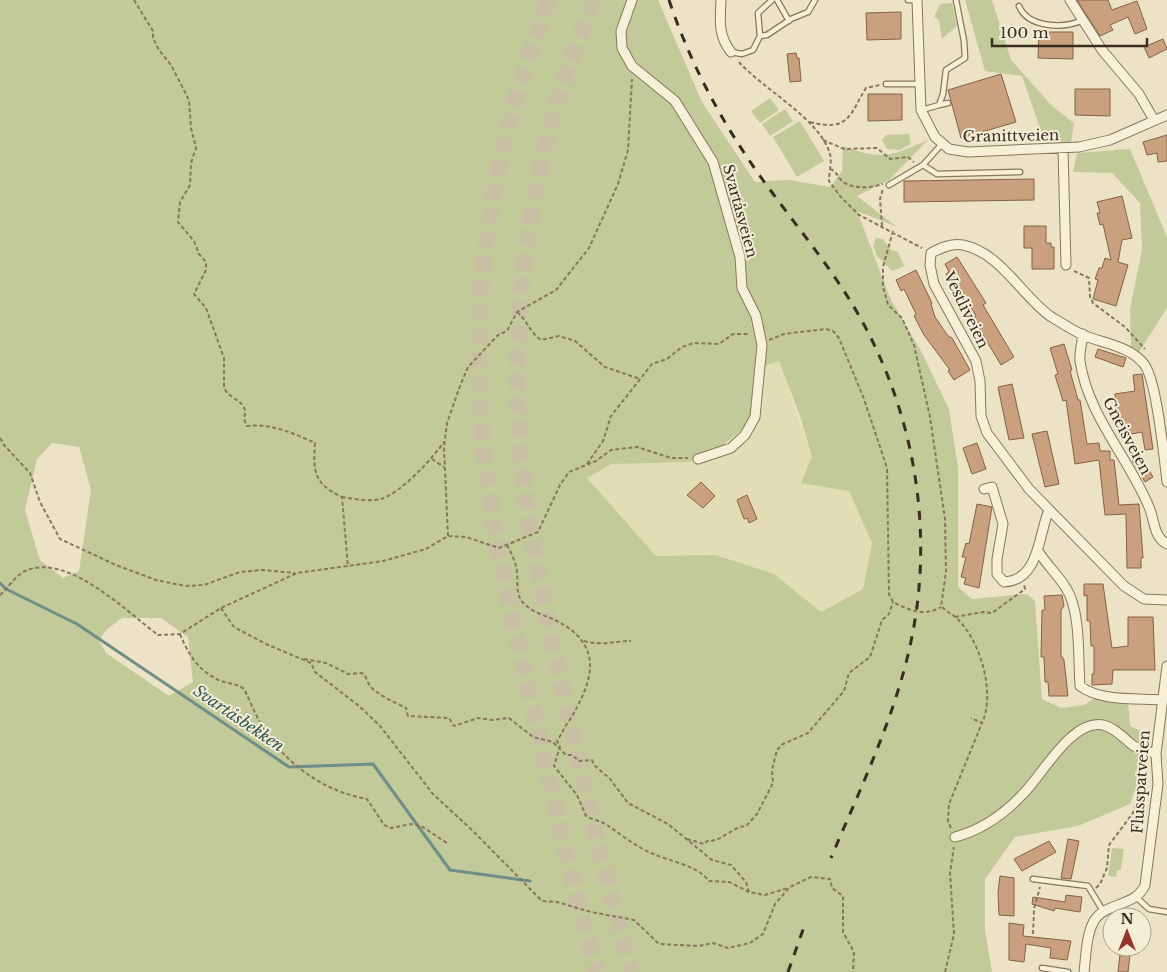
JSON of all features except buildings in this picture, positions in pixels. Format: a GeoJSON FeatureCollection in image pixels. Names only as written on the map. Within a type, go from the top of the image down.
{"type":"FeatureCollection","features":[{"type":"Feature","properties":{"kind":"street","name":"Svartåsveien"},"geometry":{"type":"LineString","coordinates":[[632,0],[621,31],[622,48],[632,66],[675,101],[713,162],[740,257],[742,288],[756,316],[762,343],[755,416],[745,435],[731,448],[698,459]]}},
{"type":"Feature","properties":{"kind":"street"},"geometry":{"type":"LineString","coordinates":[[721,0],[720,24],[723,41],[731,52]]}},
{"type":"Feature","properties":{"kind":"street","name":"Granittveien"},"geometry":{"type":"LineString","coordinates":[[917,0],[918,84],[921,110],[926,124],[942,145],[957,151],[968,152],[1063,149],[1110,140],[1167,114]]}},
{"type":"Feature","properties":{"kind":"street"},"geometry":{"type":"LineString","coordinates":[[1070,0],[1102,50],[1139,94],[1154,120]]}},
{"type":"Feature","properties":{"kind":"street"},"geometry":{"type":"LineString","coordinates":[[1063,149],[1066,265]]}},
{"type":"Feature","properties":{"kind":"street"},"geometry":{"type":"LineString","coordinates":[[930,253],[948,244],[963,245],[985,254],[1004,270],[1049,315],[1083,334],[1124,349],[1140,360],[1150,378],[1167,482]]}},
{"type":"Feature","properties":{"kind":"street","name":"Vestliveien"},"geometry":{"type":"LineString","coordinates":[[930,253],[930,265],[934,284],[976,361],[980,381],[981,416],[987,433],[1015,473],[1124,586],[1144,599],[1167,600]]}},
{"type":"Feature","properties":{"kind":"street","name":"Gneisveien"},"geometry":{"type":"LineString","coordinates":[[1083,334],[1080,360],[1090,394],[1105,428],[1149,507],[1157,536],[1167,544]]}},
{"type":"Feature","properties":{"kind":"street"},"geometry":{"type":"LineString","coordinates":[[984,489],[992,487],[1003,524],[997,559],[997,574],[1004,582],[1013,582],[1021,577],[1034,562],[1042,527],[1049,510]]}},
{"type":"Feature","properties":{"kind":"street"},"geometry":{"type":"LineString","coordinates":[[1038,551],[1066,588],[1072,604],[1076,622],[1080,686],[1088,692],[1099,694],[1163,700]]}},
{"type":"Feature","properties":{"kind":"street","name":"Flusspatveien"},"geometry":{"type":"LineString","coordinates":[[1136,897],[1143,890],[1146,879],[1158,784],[1156,754],[1167,666]]}},
{"type":"Feature","properties":{"kind":"street"},"geometry":{"type":"LineString","coordinates":[[955,837],[970,832],[1002,813],[1040,775],[1056,752],[1071,737],[1085,728],[1104,726],[1114,730],[1135,746],[1156,754]]}},
{"type":"Feature","properties":{"kind":"street"},"geometry":{"type":"LineString","coordinates":[[1115,907],[1136,897]]}},
{"type":"Feature","properties":{"kind":"street"},"geometry":{"type":"LineString","coordinates":[[1084,972],[1091,929],[1096,918],[1102,914]]}},
{"type":"Feature","properties":{"kind":"lane"},"geometry":{"type":"LineString","coordinates":[[731,52],[742,54],[754,50],[760,36],[758,13],[772,0]]}},
{"type":"Feature","properties":{"kind":"lane"},"geometry":{"type":"LineString","coordinates":[[777,0],[789,21]]}},
{"type":"Feature","properties":{"kind":"lane"},"geometry":{"type":"LineString","coordinates":[[760,36],[767,35],[808,12],[815,0]]}},
{"type":"Feature","properties":{"kind":"lane"},"geometry":{"type":"LineString","coordinates":[[908,0],[917,0]]}},
{"type":"Feature","properties":{"kind":"lane"},"geometry":{"type":"LineString","coordinates":[[939,105],[943,94],[946,70],[965,58],[964,41],[956,0]]}},
{"type":"Feature","properties":{"kind":"lane"},"geometry":{"type":"LineString","coordinates":[[1019,6],[1028,18],[1043,24],[1068,24],[1083,20]]}},
{"type":"Feature","properties":{"kind":"lane"},"geometry":{"type":"LineString","coordinates":[[886,84],[918,84]]}},
{"type":"Feature","properties":{"kind":"lane"},"geometry":{"type":"LineString","coordinates":[[921,110],[948,103]]}},
{"type":"Feature","properties":{"kind":"lane"},"geometry":{"type":"LineString","coordinates":[[889,185],[922,166],[942,145]]}},
{"type":"Feature","properties":{"kind":"lane"},"geometry":{"type":"LineString","coordinates":[[922,166],[937,174],[1020,172]]}},
{"type":"Feature","properties":{"kind":"lane"},"geometry":{"type":"LineString","coordinates":[[1033,879],[1084,885],[1093,892],[1102,908]]}},
{"type":"Feature","properties":{"kind":"lane"},"geometry":{"type":"LineString","coordinates":[[1136,897],[1149,909],[1167,912]]}},
{"type":"Feature","properties":{"kind":"lane"},"geometry":{"type":"LineString","coordinates":[[1042,968],[1068,972]]}},
{"type":"Feature","properties":{"kind":"path"},"geometry":{"type":"LineString","coordinates":[[134,0],[153,31],[153,38],[159,50],[170,65],[189,100],[191,128],[196,148],[191,163],[190,185],[180,202],[178,222],[194,241],[199,254],[206,262],[206,270],[194,294],[206,308],[222,350],[224,358],[222,381],[225,391],[244,405],[246,414],[244,419],[247,426],[256,424],[288,430],[315,443],[315,473],[321,485],[342,498],[369,500],[382,499],[397,490],[432,460],[445,440]]}},
{"type":"Feature","properties":{"kind":"path"},"geometry":{"type":"LineString","coordinates":[[731,52],[764,86],[810,122],[831,156],[829,181],[840,196],[859,215],[893,231],[930,253]]}},
{"type":"Feature","properties":{"kind":"path"},"geometry":{"type":"LineString","coordinates":[[448,536],[445,440],[450,416],[468,367],[498,335],[506,330],[517,312],[556,290],[589,248],[618,184],[628,150],[632,66]]}},
{"type":"Feature","properties":{"kind":"path"},"geometry":{"type":"LineString","coordinates":[[810,122],[829,125],[842,123],[856,109],[866,88],[886,84]]}},
{"type":"Feature","properties":{"kind":"path"},"geometry":{"type":"LineString","coordinates":[[822,140],[844,148],[877,148],[890,159],[908,157],[922,166]]}},
{"type":"Feature","properties":{"kind":"path"},"geometry":{"type":"LineString","coordinates":[[830,169],[835,171],[840,178],[851,186],[864,187],[885,183],[889,185]]}},
{"type":"Feature","properties":{"kind":"path"},"geometry":{"type":"LineString","coordinates":[[882,226],[880,199],[882,190],[889,185]]}},
{"type":"Feature","properties":{"kind":"path"},"geometry":{"type":"LineString","coordinates":[[893,231],[883,267],[883,287],[888,305],[902,318],[914,345],[930,417],[937,477],[945,519],[946,572],[941,607]]}},
{"type":"Feature","properties":{"kind":"path"},"geometry":{"type":"LineString","coordinates":[[1066,265],[1089,278],[1090,297],[1093,303],[1126,327],[1145,349]]}},
{"type":"Feature","properties":{"kind":"path"},"geometry":{"type":"LineString","coordinates":[[517,312],[541,340],[559,336],[576,340],[605,367],[640,379]]}},
{"type":"Feature","properties":{"kind":"path"},"geometry":{"type":"LineString","coordinates":[[587,465],[603,441],[611,416],[652,364],[667,359],[682,348],[694,343],[719,344],[733,334],[751,334],[762,343],[784,334],[813,330],[833,331],[839,338],[864,399],[887,468],[887,564],[889,594],[893,602],[914,612],[936,610],[941,607]]}},
{"type":"Feature","properties":{"kind":"path"},"geometry":{"type":"LineString","coordinates":[[0,438],[30,474],[40,502],[60,539],[116,565],[156,580],[185,586],[204,585],[240,572],[262,570],[297,574],[383,561],[426,549],[448,536],[466,537],[499,548],[538,532],[560,485],[569,472],[587,465],[611,450],[637,447],[671,458],[698,459]]}},
{"type":"Feature","properties":{"kind":"path"},"geometry":{"type":"LineString","coordinates":[[432,460],[446,468]]}},
{"type":"Feature","properties":{"kind":"path"},"geometry":{"type":"LineString","coordinates":[[342,498],[348,567]]}},
{"type":"Feature","properties":{"kind":"path"},"geometry":{"type":"LineString","coordinates":[[507,545],[516,565],[519,582],[518,594],[522,601],[534,611],[574,632],[583,641],[590,657],[588,681],[581,702],[557,741],[560,748],[554,766],[577,796],[586,816],[606,824],[653,854],[674,860],[679,865],[690,866],[704,874],[708,881],[729,882],[750,892],[765,895],[790,887],[811,877],[830,879],[832,888],[842,896],[843,932],[854,952],[853,972]]}},
{"type":"Feature","properties":{"kind":"path"},"geometry":{"type":"LineString","coordinates":[[0,596],[22,572],[42,566],[61,569],[115,602],[158,635],[180,634],[221,608],[297,574]]}},
{"type":"Feature","properties":{"kind":"path"},"geometry":{"type":"LineString","coordinates":[[955,617],[983,612],[992,614],[1025,589],[1021,577]]}},
{"type":"Feature","properties":{"kind":"path"},"geometry":{"type":"LineString","coordinates":[[686,838],[704,844],[707,841],[716,842],[737,827],[746,826],[757,814],[773,783],[772,770],[777,750],[783,744],[808,733],[844,691],[849,673],[870,657],[882,620],[889,614],[893,602]]}},
{"type":"Feature","properties":{"kind":"path"},"geometry":{"type":"LineString","coordinates":[[941,607],[955,617],[974,644],[987,676],[987,713],[949,804],[948,822],[955,837],[950,873],[954,934],[945,972]]}},
{"type":"Feature","properties":{"kind":"path"},"geometry":{"type":"LineString","coordinates":[[221,608],[234,627],[266,644],[311,663],[315,672],[359,706],[380,726],[433,794],[474,831],[542,901],[557,902],[591,912],[634,920],[659,944],[698,946],[713,943],[728,948],[750,943],[763,934],[775,904],[790,887]]}},
{"type":"Feature","properties":{"kind":"path"},"geometry":{"type":"LineString","coordinates":[[180,634],[189,655],[204,671],[221,681],[238,685],[244,689],[269,736],[280,752],[300,768],[336,792],[368,799],[384,825],[391,828],[411,824],[421,826],[447,843]]}},
{"type":"Feature","properties":{"kind":"path"},"geometry":{"type":"LineString","coordinates":[[583,641],[599,643],[614,641],[631,642]]}},
{"type":"Feature","properties":{"kind":"path"},"geometry":{"type":"LineString","coordinates":[[301,659],[326,662],[348,674],[362,672],[367,677],[369,685],[376,692],[406,708],[408,716],[450,718],[454,726],[478,718],[492,720],[509,718],[533,737],[553,742],[566,755],[572,755],[579,761],[592,760],[594,765],[610,779],[628,803],[668,824],[712,860],[731,864],[746,882],[750,892]]}},
{"type":"Feature","properties":{"kind":"path"},"geometry":{"type":"LineString","coordinates":[[971,718],[982,723]]}},
{"type":"Feature","properties":{"kind":"path"},"geometry":{"type":"LineString","coordinates":[[1093,892],[1100,884],[1107,868],[1109,845],[1133,813],[1144,769],[1156,754]]}},
{"type":"Feature","properties":{"kind":"path"},"geometry":{"type":"LineString","coordinates":[[1033,934],[1034,909],[1042,880]]}},
{"type":"Feature","properties":{"kind":"shaded area"},"geometry":{"type":"Polygon","coordinates":[[[779,360],[812,457],[849,491],[872,543],[863,589],[821,612],[774,574],[717,555],[656,556],[587,478],[612,464],[688,460],[749,424],[766,365],[779,360]]]}},
{"type":"Feature","properties":{"kind":"green space"},"geometry":{"type":"Polygon","coordinates":[[[0,0],[658,0],[702,102],[755,182],[789,180],[830,187],[842,171],[843,146],[868,154],[887,155],[928,140],[889,180],[857,196],[897,227],[857,211],[891,300],[922,353],[949,409],[958,468],[958,587],[972,599],[1027,594],[1035,601],[1042,699],[1061,708],[1084,705],[1095,698],[1128,700],[1130,726],[1151,736],[1145,763],[1130,804],[1078,826],[1015,837],[985,879],[985,930],[992,972],[0,972],[0,0]],[[779,361],[766,365],[749,424],[713,453],[689,462],[612,464],[587,478],[656,556],[716,555],[774,574],[821,612],[863,589],[872,543],[849,491],[801,483],[812,457],[800,416],[779,361]],[[52,443],[37,459],[25,510],[40,560],[63,578],[79,571],[91,490],[79,447],[52,443]],[[122,618],[106,630],[99,641],[106,653],[169,696],[193,682],[188,637],[161,618],[122,618]]]}},
{"type":"Feature","properties":{"kind":"green space"},"geometry":{"type":"Polygon","coordinates":[[[965,0],[992,0],[1011,60],[1053,107],[1074,123],[1071,143],[1045,143],[1022,76],[985,71],[965,0]]]}},
{"type":"Feature","properties":{"kind":"green space"},"geometry":{"type":"Polygon","coordinates":[[[952,3],[957,26],[942,39],[939,20],[934,17],[940,4],[952,3]]]}},
{"type":"Feature","properties":{"kind":"green space"},"geometry":{"type":"Polygon","coordinates":[[[770,98],[779,110],[760,123],[751,111],[770,98]]]}},
{"type":"Feature","properties":{"kind":"green space"},"geometry":{"type":"Polygon","coordinates":[[[785,109],[793,121],[770,136],[762,124],[785,109]]]}},
{"type":"Feature","properties":{"kind":"green space"},"geometry":{"type":"Polygon","coordinates":[[[800,121],[824,161],[797,177],[773,137],[800,121]]]}},
{"type":"Feature","properties":{"kind":"green space"},"geometry":{"type":"Polygon","coordinates":[[[909,134],[911,144],[900,150],[887,149],[882,140],[886,135],[909,134]]]}},
{"type":"Feature","properties":{"kind":"green space"},"geometry":{"type":"Polygon","coordinates":[[[1130,149],[1167,237],[1167,308],[1139,352],[1131,347],[1130,309],[1142,250],[1140,203],[1112,173],[1073,172],[1077,153],[1130,149]]]}},
{"type":"Feature","properties":{"kind":"green space"},"geometry":{"type":"Polygon","coordinates":[[[876,238],[883,239],[891,250],[898,252],[904,266],[892,271],[877,256],[873,246],[876,238]]]}},
{"type":"Feature","properties":{"kind":"green space"},"geometry":{"type":"Polygon","coordinates":[[[1112,848],[1124,849],[1121,870],[1117,870],[1116,877],[1108,876],[1112,848]]]}},
{"type":"Feature","properties":{"kind":"waterway","name":"Svartåsbekken"},"geometry":{"type":"LineString","coordinates":[[0,583],[6,589],[77,624],[289,767],[373,764],[450,870],[530,881]]}},
{"type":"Feature","properties":{"kind":"tunnel"},"geometry":{"type":"LineString","coordinates":[[549,0],[513,107],[500,161],[490,216],[483,272],[479,327],[479,384],[491,507],[503,573],[563,839],[597,972]]}},
{"type":"Feature","properties":{"kind":"tunnel"},"geometry":{"type":"LineString","coordinates":[[594,0],[573,55],[555,111],[540,168],[529,225],[518,341],[518,400],[524,489],[540,580],[565,700],[632,972]]}},
{"type":"Feature","properties":{"kind":"railway"},"geometry":{"type":"LineString","coordinates":[[669,0],[697,69],[732,134],[760,176],[838,282],[863,323],[884,366],[900,410],[912,457],[919,504],[921,551],[918,599],[910,646],[886,727],[831,858]]}},
{"type":"Feature","properties":{"kind":"railway"},"geometry":{"type":"LineString","coordinates":[[788,972],[804,927]]}}]}
